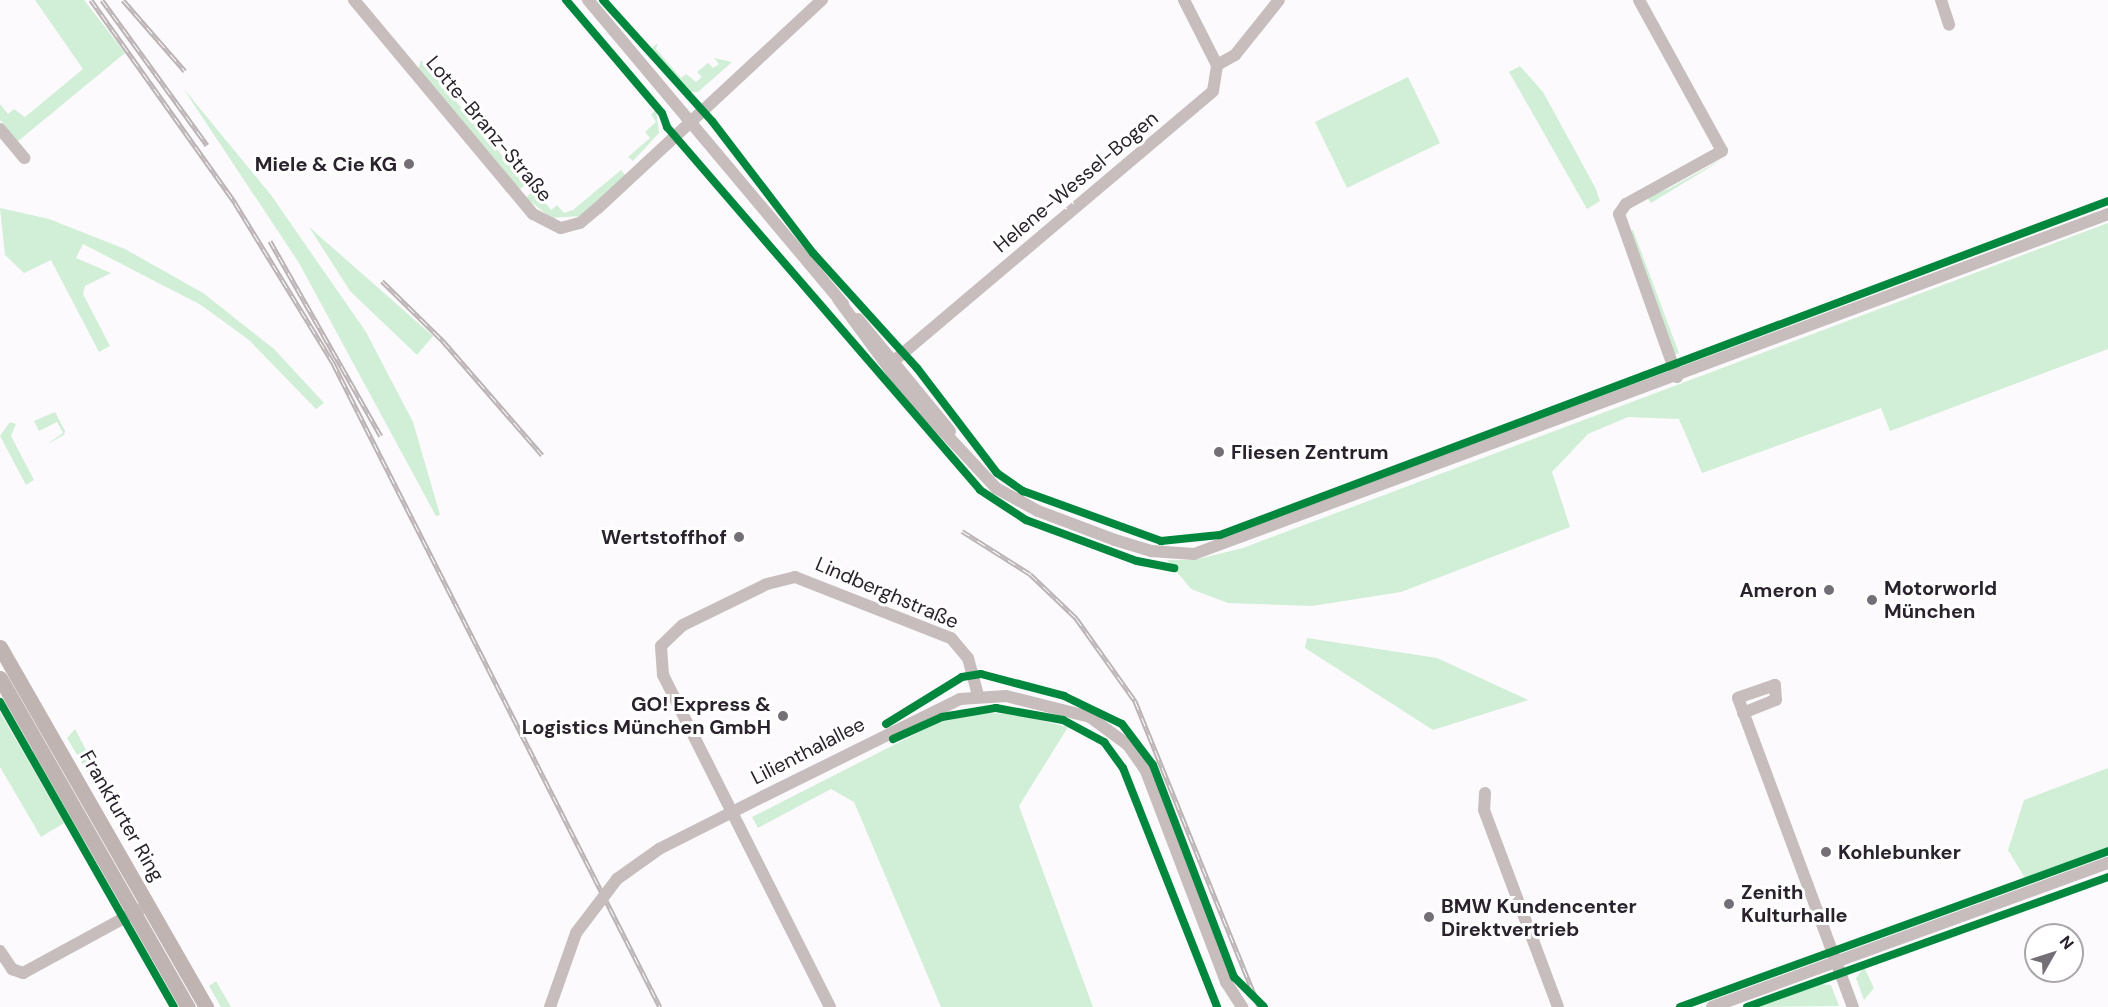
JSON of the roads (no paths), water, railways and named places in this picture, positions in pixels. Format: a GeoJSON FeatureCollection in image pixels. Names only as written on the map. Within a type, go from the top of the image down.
{"type":"FeatureCollection","features":[{"type":"Feature","properties":{"kind":"main road","name":"Frankfurter Ring"},"geometry":{"type":"LineString","coordinates":[[0,647],[206,1007]]}},
{"type":"Feature","properties":{"kind":"main road","name":"Frankfurter Ring"},"geometry":{"type":"LineString","coordinates":[[0,678],[188,1007]]}},
{"type":"Feature","properties":{"kind":"street","name":"Lotte-Branz-Straße"},"geometry":{"type":"LineString","coordinates":[[354,0],[533,214],[561,228],[580,223],[598,208],[822,0]]}},
{"type":"Feature","properties":{"kind":"street"},"geometry":{"type":"LineString","coordinates":[[588,0],[985,479],[1038,511],[1114,540],[1151,551],[1194,554],[1677,377],[2108,214]]}},
{"type":"Feature","properties":{"kind":"street"},"geometry":{"type":"LineString","coordinates":[[1184,0],[1217,65],[1235,56],[1279,0]]}},
{"type":"Feature","properties":{"kind":"street"},"geometry":{"type":"LineString","coordinates":[[1639,0],[1722,151],[1626,204],[1619,214],[1677,377]]}},
{"type":"Feature","properties":{"kind":"street"},"geometry":{"type":"LineString","coordinates":[[1941,0],[1949,25]]}},
{"type":"Feature","properties":{"kind":"street","name":"Helene-Wessel-Bogen"},"geometry":{"type":"LineString","coordinates":[[891,364],[1204,101],[1216,86],[1217,65]]}},
{"type":"Feature","properties":{"kind":"street"},"geometry":{"type":"LineString","coordinates":[[0,129],[24,158]]}},
{"type":"Feature","properties":{"kind":"street","name":"Lindberghstraße"},"geometry":{"type":"LineString","coordinates":[[830,1007],[663,675],[661,646],[683,625],[767,584],[795,577],[951,638],[968,658],[978,696]]}},
{"type":"Feature","properties":{"kind":"street"},"geometry":{"type":"LineString","coordinates":[[1743,712],[1779,694],[1769,683],[1738,698],[1743,712],[1836,962],[1853,1007]]}},
{"type":"Feature","properties":{"kind":"street","name":"Lilienthalallee"},"geometry":{"type":"LineString","coordinates":[[550,1007],[576,933],[617,879],[659,849],[936,707],[978,696],[1020,698],[1078,713],[1128,745],[1151,782],[1226,982],[1242,1007]]}},
{"type":"Feature","properties":{"kind":"street"},"geometry":{"type":"LineString","coordinates":[[1485,792],[1484,810],[1558,1007]]}},
{"type":"Feature","properties":{"kind":"street"},"geometry":{"type":"LineString","coordinates":[[1712,1007],[2108,863]]}},
{"type":"Feature","properties":{"kind":"street"},"geometry":{"type":"LineString","coordinates":[[0,951],[12,969],[23,973],[148,904]]}},
{"type":"Feature","properties":{"kind":"railway"},"geometry":{"type":"LineString","coordinates":[[91,0],[235,203],[333,363],[660,1007]]}},
{"type":"Feature","properties":{"kind":"railway"},"geometry":{"type":"LineString","coordinates":[[102,0],[207,145]]}},
{"type":"Feature","properties":{"kind":"railway"},"geometry":{"type":"LineString","coordinates":[[123,0],[185,71]]}},
{"type":"Feature","properties":{"kind":"railway"},"geometry":{"type":"LineString","coordinates":[[270,241],[381,436]]}},
{"type":"Feature","properties":{"kind":"railway"},"geometry":{"type":"LineString","coordinates":[[382,281],[443,341],[542,455]]}},
{"type":"Feature","properties":{"kind":"railway"},"geometry":{"type":"LineString","coordinates":[[962,531],[1030,574],[1076,618],[1135,701],[1259,1007]]}},
{"type":"Feature","properties":{"kind":"place","name":"Miele & Cie KG"},"geometry":{"type":"Point","coordinates":[409,164]}},
{"type":"Feature","properties":{"kind":"place","name":"Fliesen Zentrum"},"geometry":{"type":"Point","coordinates":[1219,452]}},
{"type":"Feature","properties":{"kind":"place","name":"Wertstoffhof"},"geometry":{"type":"Point","coordinates":[739,537]}},
{"type":"Feature","properties":{"kind":"place","name":"Ameron"},"geometry":{"type":"Point","coordinates":[1829,590]}},
{"type":"Feature","properties":{"kind":"place","name":"Motorworld München"},"geometry":{"type":"Point","coordinates":[1872,600]}},
{"type":"Feature","properties":{"kind":"place","name":"GO! Express & Logistics München GmbH"},"geometry":{"type":"Point","coordinates":[783,716]}},
{"type":"Feature","properties":{"kind":"place","name":"Kohlebunker"},"geometry":{"type":"Point","coordinates":[1826,852]}},
{"type":"Feature","properties":{"kind":"place","name":"Zenith Kulturhalle"},"geometry":{"type":"Point","coordinates":[1729,904]}},
{"type":"Feature","properties":{"kind":"place","name":"BMW Kundencenter Direktvertrieb"},"geometry":{"type":"Point","coordinates":[1429,917]}}]}
